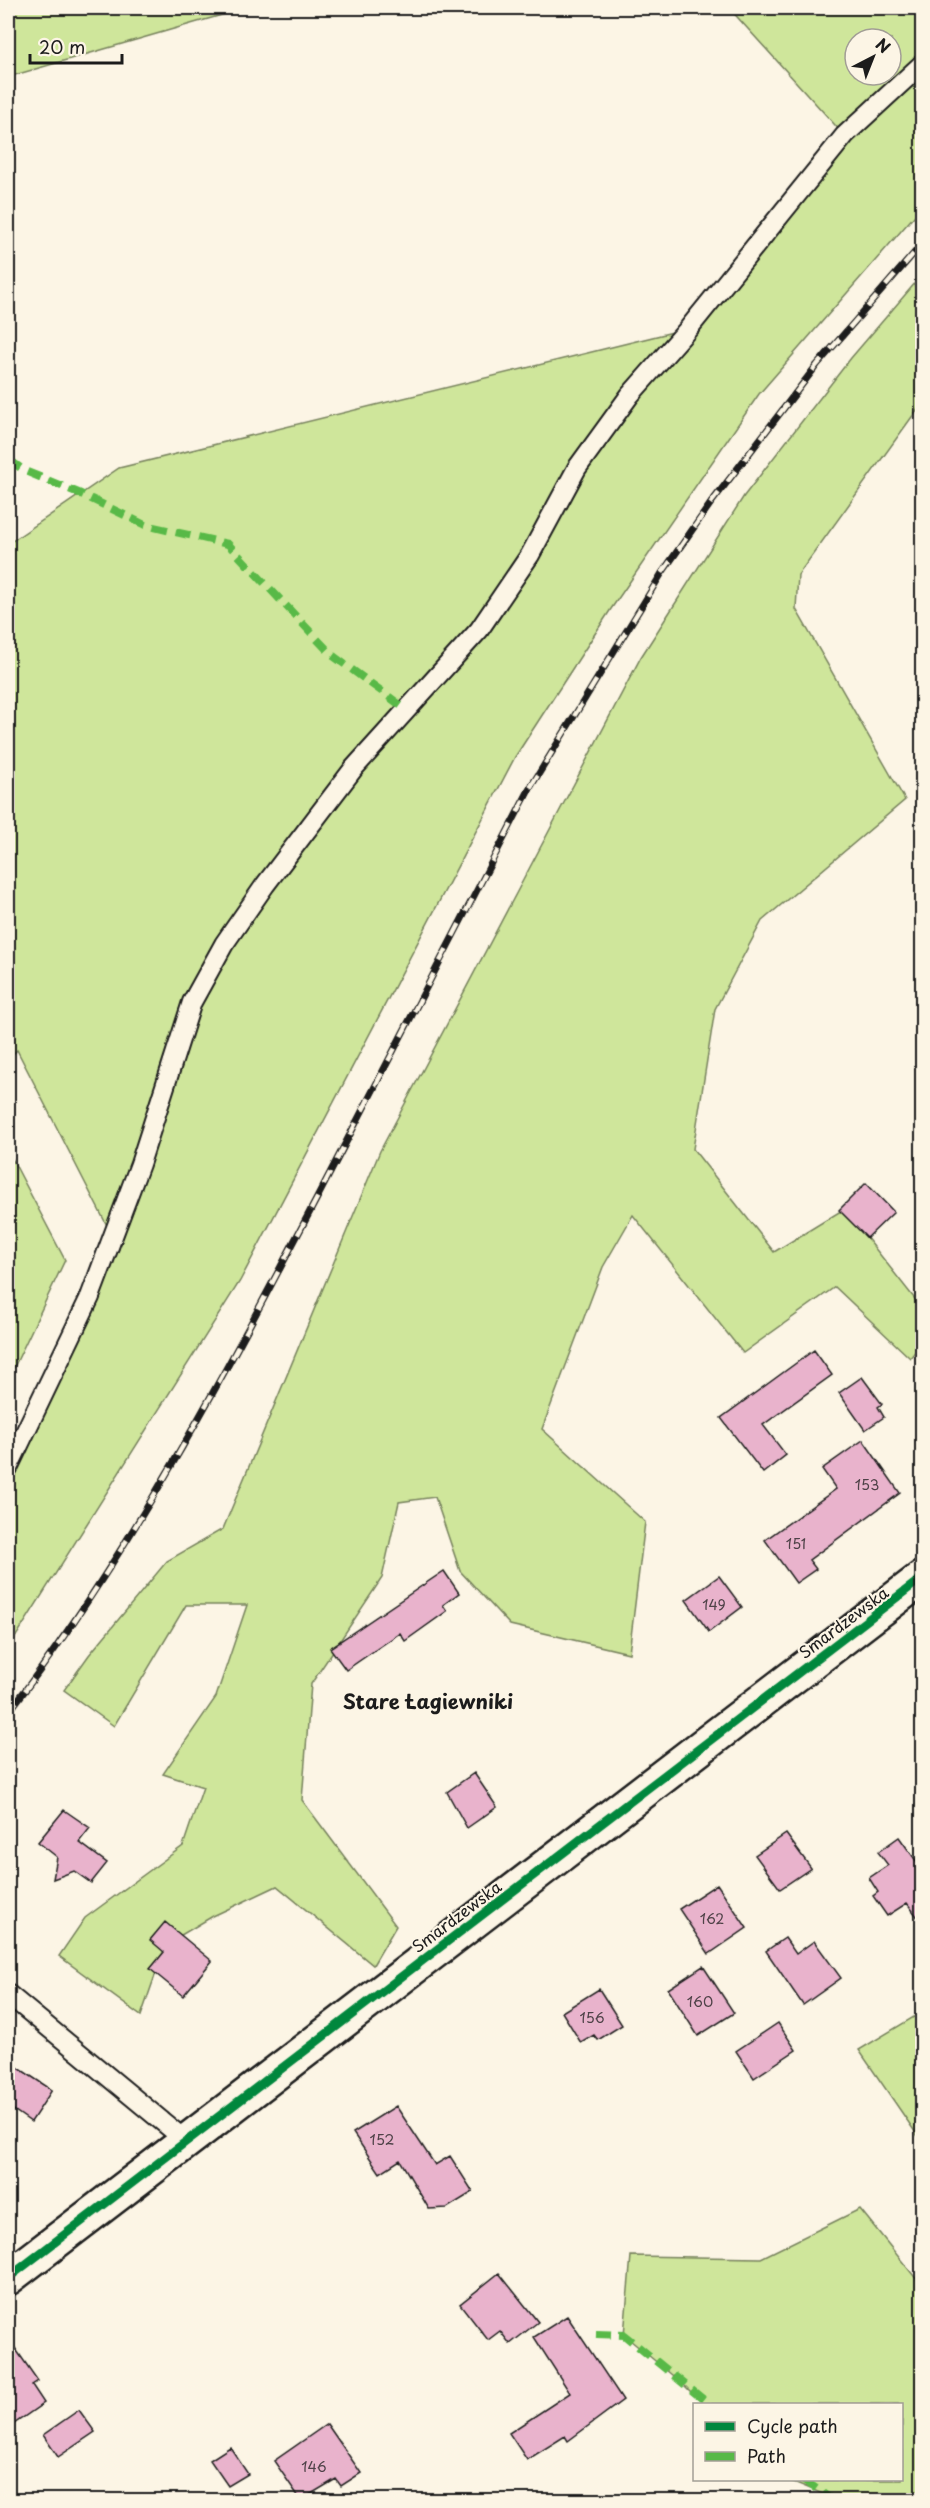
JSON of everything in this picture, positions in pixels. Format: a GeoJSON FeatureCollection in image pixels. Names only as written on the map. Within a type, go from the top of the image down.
{"type":"FeatureCollection","features":[{"type":"Feature","properties":{"kind":"street","name":"Smardzewska"},"geometry":{"type":"LineString","coordinates":[[8,2278],[922,1578]]}},
{"type":"Feature","properties":{"kind":"lane"},"geometry":{"type":"LineString","coordinates":[[8,1468],[90,1296],[140,1164],[192,1002],[224,944],[265,885],[354,768],[479,630],[530,555],[577,468],[630,395],[689,328],[845,135],[922,64]]}},
{"type":"Feature","properties":{"kind":"lane"},"geometry":{"type":"LineString","coordinates":[[8,1994],[186,2141]]}},
{"type":"Feature","properties":{"kind":"green space"},"geometry":{"type":"Polygon","coordinates":[[[8,8],[246,8],[8,77],[8,8]]]}},
{"type":"Feature","properties":{"kind":"green space"},"geometry":{"type":"Polygon","coordinates":[[[729,8],[922,8],[922,207],[759,394],[611,609],[515,757],[240,1281],[8,1649],[8,1487],[119,1249],[17,1050],[8,1059],[8,544],[119,468],[689,328],[844,135],[729,8]]]}},
{"type":"Feature","properties":{"kind":"green space"},"geometry":{"type":"Polygon","coordinates":[[[922,275],[922,403],[798,575],[796,609],[905,800],[762,921],[715,1009],[693,1149],[774,1252],[844,1209],[922,1308],[922,1343],[910,1358],[835,1287],[743,1353],[633,1215],[603,1267],[542,1429],[645,1522],[629,1653],[510,1625],[460,1571],[435,1497],[399,1502],[382,1578],[311,1684],[302,1800],[396,1926],[373,1965],[277,1886],[213,1916],[166,1944],[141,2016],[59,1956],[85,1918],[183,1846],[203,1787],[163,1774],[216,1697],[247,1605],[186,1605],[114,1726],[64,1690],[89,1655],[167,1561],[223,1529],[380,1151],[641,657],[744,496],[851,358],[922,275]]]}},
{"type":"Feature","properties":{"kind":"green space"},"geometry":{"type":"Polygon","coordinates":[[[8,1151],[65,1260],[8,1380],[8,1151]]]}},
{"type":"Feature","properties":{"kind":"green space"},"geometry":{"type":"Polygon","coordinates":[[[922,2012],[922,2142],[859,2050],[922,2012]]]}},
{"type":"Feature","properties":{"kind":"green space"},"geometry":{"type":"Polygon","coordinates":[[[860,2209],[922,2286],[922,2500],[837,2500],[791,2481],[903,2481],[903,2403],[702,2403],[624,2335],[631,2256],[761,2258],[860,2209]]]}},
{"type":"Feature","properties":{"kind":"building"},"geometry":{"type":"Polygon","coordinates":[[[866,1183],[894,1212],[867,1238],[839,1210],[866,1183]]]}},
{"type":"Feature","properties":{"kind":"building"},"geometry":{"type":"Polygon","coordinates":[[[814,1350],[832,1375],[763,1425],[786,1455],[763,1473],[721,1418],[814,1350]]]}},
{"type":"Feature","properties":{"kind":"building"},"geometry":{"type":"Polygon","coordinates":[[[862,1377],[882,1404],[878,1407],[884,1417],[865,1430],[839,1393],[862,1377]]]}},
{"type":"Feature","properties":{"kind":"building"},"geometry":{"type":"Polygon","coordinates":[[[863,1440],[900,1493],[809,1560],[816,1569],[796,1583],[765,1540],[836,1489],[822,1469],[863,1440]]]}},
{"type":"Feature","properties":{"kind":"building"},"geometry":{"type":"Polygon","coordinates":[[[444,1571],[459,1593],[443,1605],[447,1611],[405,1641],[400,1633],[346,1670],[330,1648],[444,1571]]]}},
{"type":"Feature","properties":{"kind":"building"},"geometry":{"type":"Polygon","coordinates":[[[719,1576],[742,1607],[709,1632],[686,1600],[719,1576]]]}},
{"type":"Feature","properties":{"kind":"building"},"geometry":{"type":"Polygon","coordinates":[[[474,1773],[497,1807],[467,1828],[447,1792],[474,1773]]]}},
{"type":"Feature","properties":{"kind":"building"},"geometry":{"type":"Polygon","coordinates":[[[64,1810],[90,1828],[79,1842],[107,1863],[91,1883],[74,1871],[53,1879],[57,1857],[38,1842],[64,1810]]]}},
{"type":"Feature","properties":{"kind":"building"},"geometry":{"type":"Polygon","coordinates":[[[786,1834],[811,1868],[780,1889],[755,1855],[786,1834]]]}},
{"type":"Feature","properties":{"kind":"building"},"geometry":{"type":"Polygon","coordinates":[[[899,1837],[922,1869],[922,1923],[907,1903],[887,1916],[873,1896],[878,1892],[869,1878],[888,1865],[878,1852],[899,1837]]]}},
{"type":"Feature","properties":{"kind":"building"},"geometry":{"type":"Polygon","coordinates":[[[717,1884],[747,1928],[709,1954],[679,1909],[717,1884]]]}},
{"type":"Feature","properties":{"kind":"building"},"geometry":{"type":"Polygon","coordinates":[[[165,1922],[212,1961],[183,1996],[150,1969],[164,1952],[150,1940],[165,1922]]]}},
{"type":"Feature","properties":{"kind":"building"},"geometry":{"type":"Polygon","coordinates":[[[785,1938],[796,1954],[814,1941],[841,1978],[803,2005],[766,1951],[785,1938]]]}},
{"type":"Feature","properties":{"kind":"building"},"geometry":{"type":"Polygon","coordinates":[[[703,1966],[734,2013],[698,2036],[668,1989],[703,1966]]]}},
{"type":"Feature","properties":{"kind":"building"},"geometry":{"type":"Polygon","coordinates":[[[599,1989],[622,2025],[598,2040],[594,2035],[581,2043],[562,2012],[599,1989]]]}},
{"type":"Feature","properties":{"kind":"building"},"geometry":{"type":"Polygon","coordinates":[[[778,2023],[796,2050],[754,2078],[736,2051],[778,2023]]]}},
{"type":"Feature","properties":{"kind":"building"},"geometry":{"type":"Polygon","coordinates":[[[8,2061],[52,2090],[31,2122],[8,2106],[8,2061]]]}},
{"type":"Feature","properties":{"kind":"building"},"geometry":{"type":"Polygon","coordinates":[[[396,2106],[435,2165],[450,2156],[473,2192],[447,2208],[429,2209],[400,2160],[380,2173],[353,2133],[396,2106]]]}},
{"type":"Feature","properties":{"kind":"building"},"geometry":{"type":"Polygon","coordinates":[[[499,2273],[538,2322],[510,2344],[500,2331],[488,2340],[460,2304],[499,2273]]]}},
{"type":"Feature","properties":{"kind":"building"},"geometry":{"type":"Polygon","coordinates":[[[567,2316],[623,2400],[568,2441],[565,2436],[527,2460],[509,2433],[570,2393],[534,2337],[567,2316]]]}},
{"type":"Feature","properties":{"kind":"building"},"geometry":{"type":"Polygon","coordinates":[[[8,2338],[38,2381],[32,2385],[44,2403],[8,2428],[8,2338]]]}},
{"type":"Feature","properties":{"kind":"building"},"geometry":{"type":"Polygon","coordinates":[[[79,2410],[95,2432],[58,2457],[43,2435],[79,2410]]]}},
{"type":"Feature","properties":{"kind":"building"},"geometry":{"type":"Polygon","coordinates":[[[327,2424],[361,2473],[341,2486],[336,2479],[301,2500],[274,2461],[327,2424]]]}},
{"type":"Feature","properties":{"kind":"building"},"geometry":{"type":"Polygon","coordinates":[[[230,2447],[248,2474],[228,2486],[210,2460],[230,2447]]]}},
{"type":"Feature","properties":{"kind":"railway"},"geometry":{"type":"LineString","coordinates":[[8,1713],[95,1591],[173,1463],[281,1266],[530,788],[662,573],[711,503],[817,365],[922,244]]}},
{"type":"Feature","properties":{"kind":"marked path"},"geometry":{"type":"LineString","coordinates":[[8,459],[25,471],[81,494],[145,525],[228,544],[332,655],[407,710]]}},
{"type":"Feature","properties":{"kind":"marked path"},"geometry":{"type":"LineString","coordinates":[[596,2334],[624,2335],[708,2403]]}},
{"type":"Feature","properties":{"kind":"marked path"},"geometry":{"type":"LineString","coordinates":[[805,2481],[832,2500]]}},
{"type":"Feature","properties":{"kind":"cycle path"},"geometry":{"type":"LineString","coordinates":[[8,2278],[922,1578]]}},
{"type":"Feature","properties":{"kind":"district","name":"Stare Łagiewniki"},"geometry":{"type":"Point","coordinates":[428,1701]}}]}
